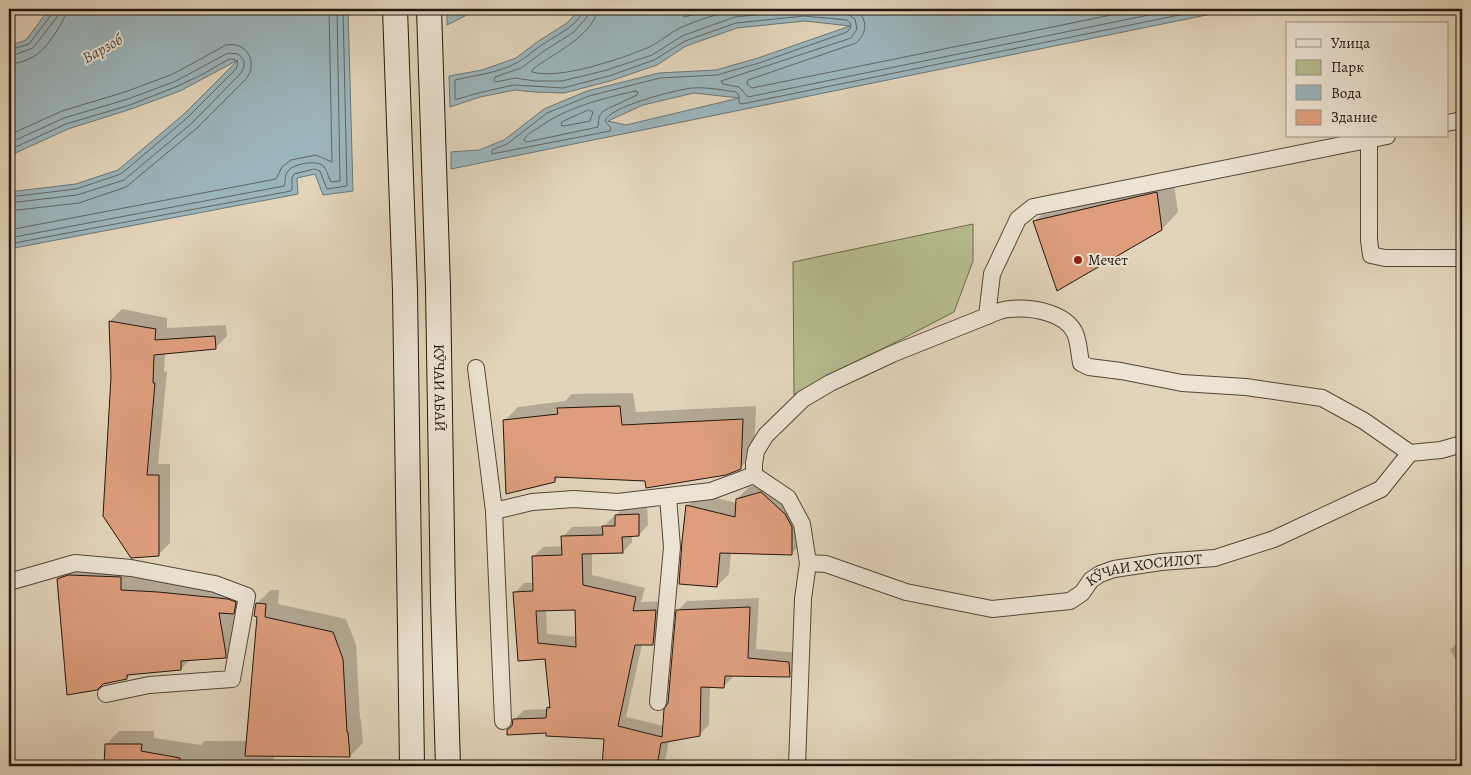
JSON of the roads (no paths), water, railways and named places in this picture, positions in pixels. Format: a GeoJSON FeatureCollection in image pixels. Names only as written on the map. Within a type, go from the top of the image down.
{"type":"FeatureCollection","features":[{"type":"Feature","properties":{"kind":"main road"},"geometry":{"type":"LineString","coordinates":[[395,9],[405,290],[412,766]]}},
{"type":"Feature","properties":{"kind":"main road","name":"КӮЧАИ АБАӢ"},"geometry":{"type":"LineString","coordinates":[[429,9],[438,288],[442,600],[448,766]]}},
{"type":"Feature","properties":{"kind":"street"},"geometry":{"type":"LineString","coordinates":[[1448,123],[1462,120]]}},
{"type":"Feature","properties":{"kind":"street"},"geometry":{"type":"LineString","coordinates":[[987,316],[992,274],[1018,219],[1033,207],[1378,138]]}},
{"type":"Feature","properties":{"kind":"street"},"geometry":{"type":"LineString","coordinates":[[1369,140],[1369,240],[1371,255],[1384,258],[1462,258]]}},
{"type":"Feature","properties":{"kind":"street"},"geometry":{"type":"LineString","coordinates":[[754,476],[756,451],[766,435],[803,399],[830,383],[892,354],[1008,309],[1040,310],[1070,325],[1078,343],[1081,363],[1089,367],[1182,383],[1246,387],[1322,398],[1364,421],[1410,453],[1441,450],[1462,444]]}},
{"type":"Feature","properties":{"kind":"street"},"geometry":{"type":"LineString","coordinates":[[476,368],[494,511],[503,721]]}},
{"type":"Feature","properties":{"kind":"street","name":"КӮЧАИ ХОСИЛОТ"},"geometry":{"type":"LineString","coordinates":[[808,563],[826,564],[906,592],[992,609],[1070,601],[1082,593],[1091,580],[1100,574],[1114,569],[1161,562],[1215,558],[1274,539],[1381,489],[1410,453]]}},
{"type":"Feature","properties":{"kind":"street"},"geometry":{"type":"LineString","coordinates":[[494,511],[532,502],[574,499],[618,502],[668,497],[711,491],[754,476]]}},
{"type":"Feature","properties":{"kind":"street"},"geometry":{"type":"LineString","coordinates":[[754,476],[788,498],[802,524],[808,563],[803,599],[797,766]]}},
{"type":"Feature","properties":{"kind":"street"},"geometry":{"type":"LineString","coordinates":[[658,702],[672,547],[668,497]]}},
{"type":"Feature","properties":{"kind":"street"},"geometry":{"type":"LineString","coordinates":[[9,582],[75,563],[131,568],[215,584],[247,596],[232,679],[149,685],[106,694]]}},
{"type":"Feature","properties":{"kind":"water","name":"Варзоб"},"geometry":{"type":"Polygon","coordinates":[[[49,9],[348,9],[353,191],[323,195],[315,174],[297,178],[298,194],[9,249],[9,192],[76,184],[118,170],[184,114],[238,60],[180,91],[68,129],[9,156],[9,46],[26,40],[49,9]]]}},
{"type":"Feature","properties":{"kind":"water"},"geometry":{"type":"Polygon","coordinates":[[[447,9],[479,9],[447,25],[447,9]]]}},
{"type":"Feature","properties":{"kind":"water"},"geometry":{"type":"Polygon","coordinates":[[[580,9],[712,9],[683,17],[723,9],[1236,9],[451,169],[451,152],[479,150],[504,140],[544,109],[587,91],[659,73],[716,70],[758,58],[850,26],[805,21],[737,28],[686,46],[657,65],[610,81],[564,93],[515,90],[480,97],[450,107],[449,76],[482,70],[516,58],[567,23],[580,9]],[[694,93],[643,105],[608,121],[626,125],[739,98],[694,93]]]}},
{"type":"Feature","properties":{"kind":"place","name":"Мечет"},"geometry":{"type":"Point","coordinates":[1078,260]}}]}
